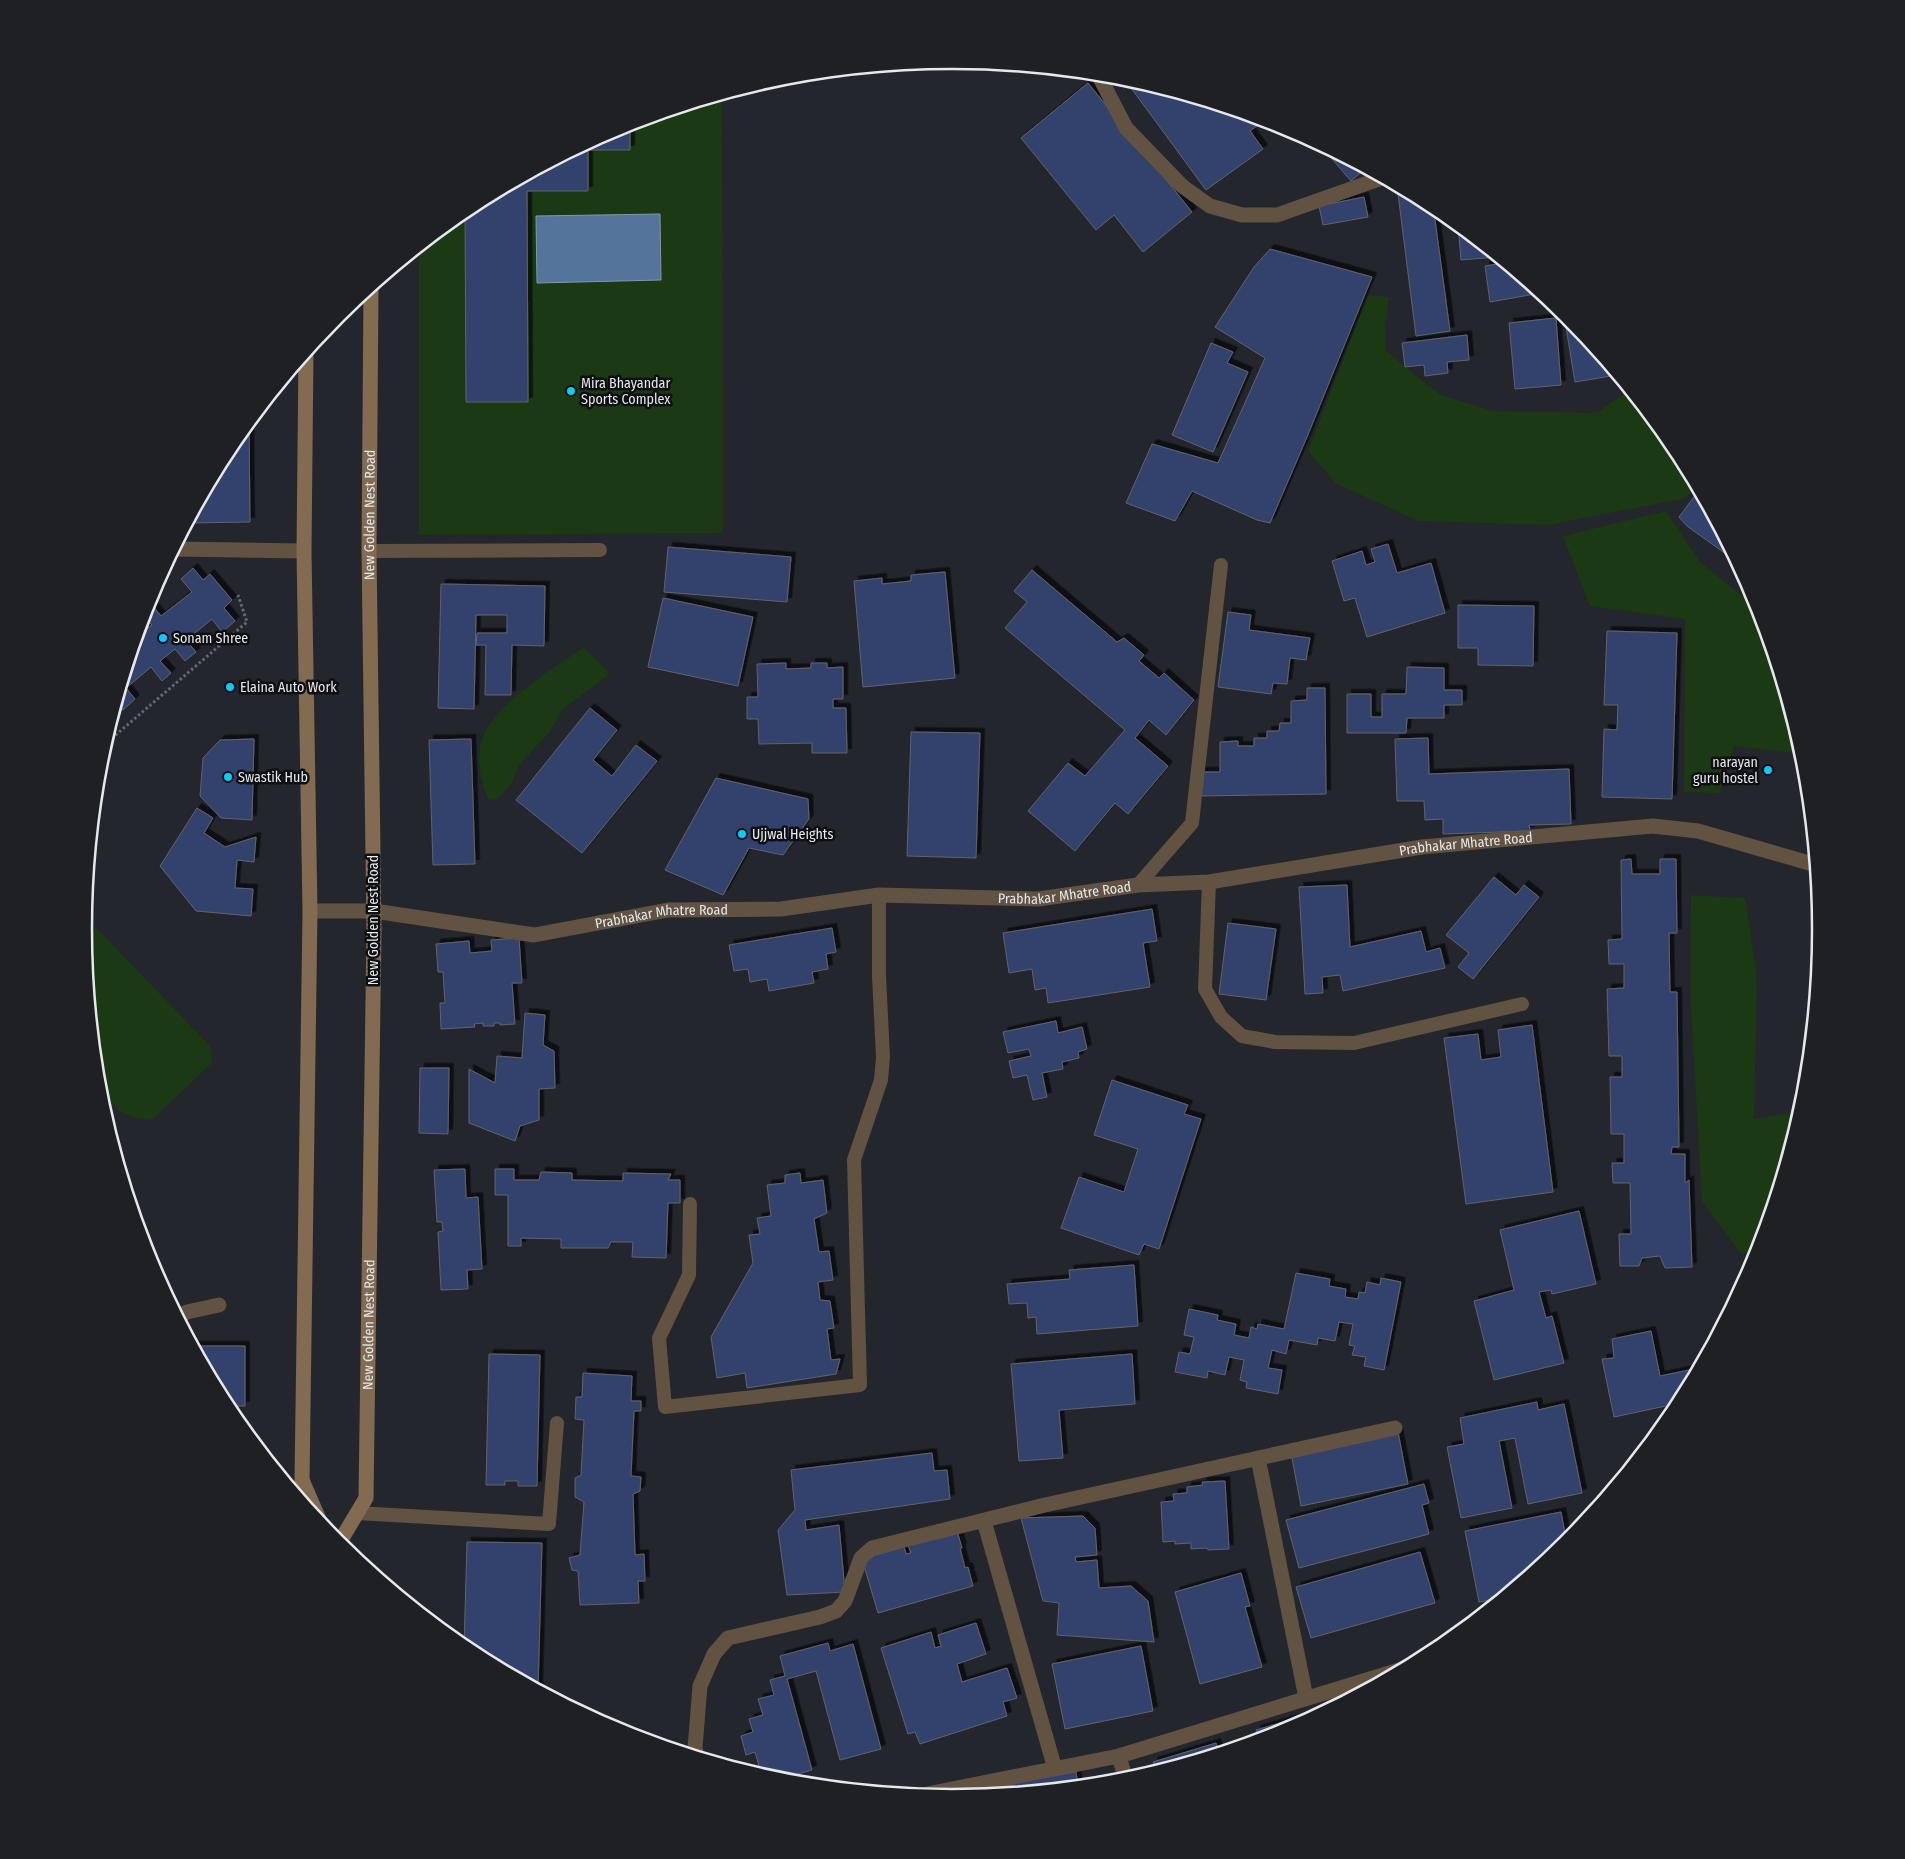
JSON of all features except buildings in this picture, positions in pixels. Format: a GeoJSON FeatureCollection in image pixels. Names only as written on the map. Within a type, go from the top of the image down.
{"type":"FeatureCollection","features":[{"type":"Feature","properties":{"kind":"main road","name":"New Golden Nest Road"},"geometry":{"type":"LineString","coordinates":[[343,1537],[366,1498],[374,911],[369,551],[371,295]]}},
{"type":"Feature","properties":{"kind":"main road"},"geometry":{"type":"LineString","coordinates":[[306,361],[304,551],[310,911],[302,1480],[313,1505]]}},
{"type":"Feature","properties":{"kind":"street"},"geometry":{"type":"LineString","coordinates":[[1102,82],[1126,128],[1182,186],[1210,206],[1242,216],[1277,214],[1376,180]]}},
{"type":"Feature","properties":{"kind":"street"},"geometry":{"type":"LineString","coordinates":[[181,549],[304,551]]}},
{"type":"Feature","properties":{"kind":"street","name":"Prabhakar Mhatre Road"},"geometry":{"type":"LineString","coordinates":[[310,911],[374,911],[534,935],[668,910],[780,909],[879,895],[1038,899],[1138,885],[1210,882],[1422,846],[1653,826],[1698,831],[1810,863]]}},
{"type":"Feature","properties":{"kind":"street"},"geometry":{"type":"LineString","coordinates":[[183,1314],[219,1304]]}},
{"type":"Feature","properties":{"kind":"street"},"geometry":{"type":"LineString","coordinates":[[696,1751],[700,1686],[714,1654],[728,1638],[820,1617],[836,1611],[845,1602],[860,1558],[872,1548],[1045,1505],[1395,1428]]}},
{"type":"Feature","properties":{"kind":"street"},"geometry":{"type":"LineString","coordinates":[[1258,1458],[1306,1698]]}},
{"type":"Feature","properties":{"kind":"street"},"geometry":{"type":"LineString","coordinates":[[984,1520],[1055,1769]]}},
{"type":"Feature","properties":{"kind":"street"},"geometry":{"type":"LineString","coordinates":[[948,1790],[1120,1756],[1383,1675]]}},
{"type":"Feature","properties":{"kind":"street"},"geometry":{"type":"LineString","coordinates":[[1120,1756],[1124,1773]]}},
{"type":"Feature","properties":{"kind":"lane"},"geometry":{"type":"LineString","coordinates":[[369,551],[600,550]]}},
{"type":"Feature","properties":{"kind":"lane"},"geometry":{"type":"LineString","coordinates":[[1138,885],[1192,823],[1222,565]]}},
{"type":"Feature","properties":{"kind":"lane"},"geometry":{"type":"LineString","coordinates":[[1210,882],[1205,989],[1221,1017],[1242,1036],[1275,1042],[1354,1043],[1522,1004]]}},
{"type":"Feature","properties":{"kind":"lane"},"geometry":{"type":"LineString","coordinates":[[690,1204],[689,1275],[658,1338],[665,1407],[860,1385],[854,1160],[880,1080],[883,1057],[879,976],[879,895]]}},
{"type":"Feature","properties":{"kind":"lane"},"geometry":{"type":"LineString","coordinates":[[357,1513],[549,1524],[557,1422]]}},
{"type":"Feature","properties":{"kind":"path"},"geometry":{"type":"LineString","coordinates":[[114,736],[247,622],[238,595]]}},
{"type":"Feature","properties":{"kind":"green space","name":"Mira Bhayandar Sports Complex"},"geometry":{"type":"Polygon","coordinates":[[[722,100],[723,533],[419,535],[419,255],[474,214],[522,184],[572,158],[623,134],[676,114],[722,100]]]}},
{"type":"Feature","properties":{"kind":"green space"},"geometry":{"type":"Polygon","coordinates":[[[1368,295],[1389,297],[1385,325],[1386,350],[1441,395],[1493,411],[1597,413],[1625,393],[1668,451],[1692,490],[1686,498],[1549,525],[1418,521],[1335,483],[1308,451],[1368,295]]]}},
{"type":"Feature","properties":{"kind":"green space"},"geometry":{"type":"Polygon","coordinates":[[[1666,511],[1700,562],[1738,593],[1747,597],[1768,653],[1795,753],[1734,746],[1720,793],[1684,792],[1685,619],[1590,606],[1563,536],[1666,511]]]}},
{"type":"Feature","properties":{"kind":"green space"},"geometry":{"type":"Polygon","coordinates":[[[584,647],[610,674],[563,709],[549,733],[518,766],[512,783],[498,799],[488,800],[482,781],[479,761],[480,747],[485,732],[495,718],[523,690],[584,647]]]}},
{"type":"Feature","properties":{"kind":"green space"},"geometry":{"type":"Polygon","coordinates":[[[1691,895],[1745,898],[1757,976],[1754,1119],[1793,1112],[1768,1206],[1749,1255],[1740,1252],[1702,1201],[1690,989],[1691,895]]]}},
{"type":"Feature","properties":{"kind":"green space"},"geometry":{"type":"Polygon","coordinates":[[[92,924],[210,1046],[212,1063],[152,1120],[135,1118],[119,1111],[109,1100],[99,1042],[94,986],[92,924]]]}},
{"type":"Feature","properties":{"kind":"water"},"geometry":{"type":"Polygon","coordinates":[[[660,214],[661,280],[537,283],[536,216],[660,214]]]}},
{"type":"Feature","properties":{"kind":"place","name":"Mira Bhayandar Sports Complex"},"geometry":{"type":"Point","coordinates":[571,391]}},
{"type":"Feature","properties":{"kind":"place","name":"Sonam Shree"},"geometry":{"type":"Point","coordinates":[163,638]}},
{"type":"Feature","properties":{"kind":"place","name":"Elaina Auto Work"},"geometry":{"type":"Point","coordinates":[230,687]}},
{"type":"Feature","properties":{"kind":"place","name":"narayan guru hostel"},"geometry":{"type":"Point","coordinates":[1768,770]}},
{"type":"Feature","properties":{"kind":"place","name":"Swastik Hub"},"geometry":{"type":"Point","coordinates":[228,777]}},
{"type":"Feature","properties":{"kind":"place","name":"Ujjwal Heights"},"geometry":{"type":"Point","coordinates":[742,834]}}]}
